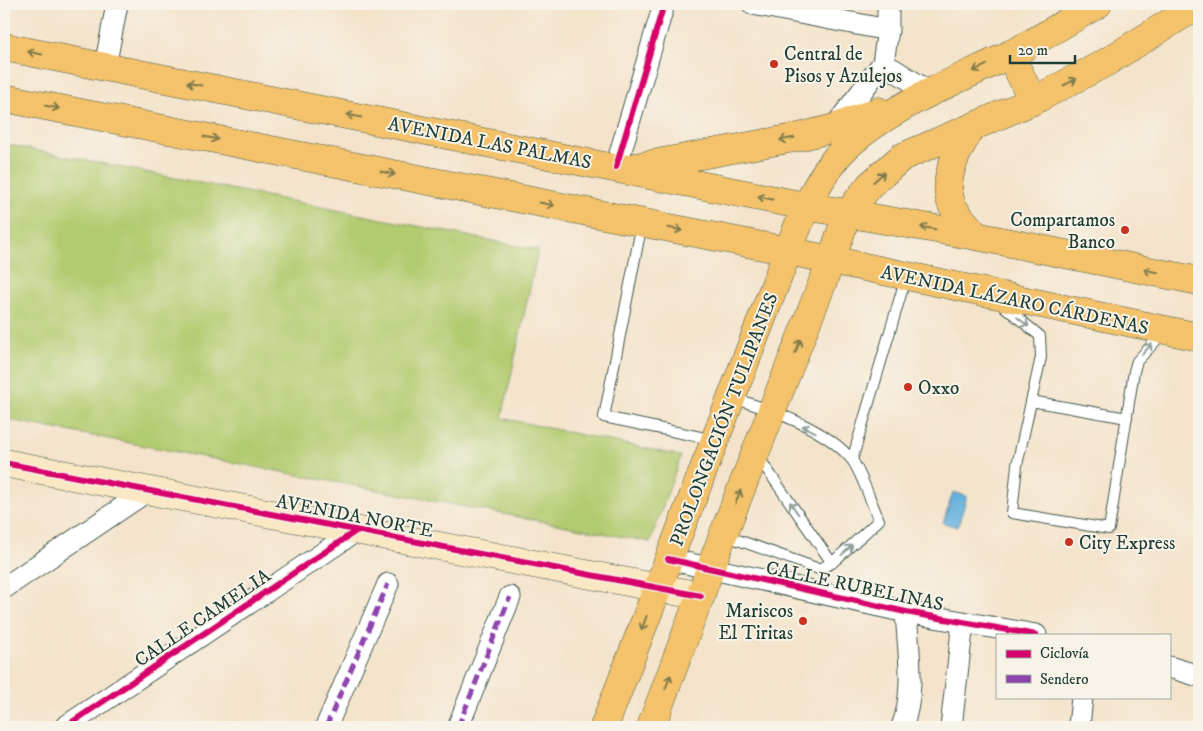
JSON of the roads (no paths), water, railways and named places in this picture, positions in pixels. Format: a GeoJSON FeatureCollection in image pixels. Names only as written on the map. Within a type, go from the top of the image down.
{"type":"FeatureCollection","features":[{"type":"Feature","properties":{"kind":"main road"},"geometry":{"type":"LineString","coordinates":[[621,168],[834,128],[929,92],[1010,54],[1098,4]]}},
{"type":"Feature","properties":{"kind":"main road"},"geometry":{"type":"LineString","coordinates":[[651,727],[755,452],[831,261],[847,214],[870,185],[902,157],[1033,101],[1105,63],[1186,12],[1195,4]]}},
{"type":"Feature","properties":{"kind":"main road","name":"AVENIDA LAS PALMAS"},"geometry":{"type":"LineString","coordinates":[[4,46],[806,206],[976,236]]}},
{"type":"Feature","properties":{"kind":"main road"},"geometry":{"type":"LineString","coordinates":[[1010,54],[1033,101]]}},
{"type":"Feature","properties":{"kind":"main road","name":"PROLONGACIÓN TULIPANES"},"geometry":{"type":"LineString","coordinates":[[604,727],[806,206],[846,147],[878,122],[929,92]]}},
{"type":"Feature","properties":{"kind":"main road"},"geometry":{"type":"LineString","coordinates":[[4,98],[642,222],[831,261]]}},
{"type":"Feature","properties":{"kind":"main road"},"geometry":{"type":"LineString","coordinates":[[970,129],[953,159],[948,183],[953,207],[976,236],[1199,281]]}},
{"type":"Feature","properties":{"kind":"main road","name":"AVENIDA LÁZARO CÁRDENAS"},"geometry":{"type":"LineString","coordinates":[[831,261],[1199,337]]}},
{"type":"Feature","properties":{"kind":"street"},"geometry":{"type":"LineString","coordinates":[[105,67],[117,4]]}},
{"type":"Feature","properties":{"kind":"street"},"geometry":{"type":"LineString","coordinates":[[621,168],[664,4]]}},
{"type":"Feature","properties":{"kind":"street"},"geometry":{"type":"LineString","coordinates":[[753,4],[888,30]]}},
{"type":"Feature","properties":{"kind":"street"},"geometry":{"type":"LineString","coordinates":[[834,128],[883,62],[888,30],[888,4]]}},
{"type":"Feature","properties":{"kind":"street"},"geometry":{"type":"LineString","coordinates":[[883,62],[929,92]]}},
{"type":"Feature","properties":{"kind":"street","name":"AVENIDA NORTE"},"geometry":{"type":"LineString","coordinates":[[4,463],[700,596]]}},
{"type":"Feature","properties":{"kind":"street"},"geometry":{"type":"LineString","coordinates":[[4,588],[148,491]]}},
{"type":"Feature","properties":{"kind":"street","name":"CALLE CAMELIA"},"geometry":{"type":"LineString","coordinates":[[65,727],[356,531]]}},
{"type":"Feature","properties":{"kind":"street","name":"CALLE RUBELINAS"},"geometry":{"type":"LineString","coordinates":[[668,560],[906,612],[1030,634]]}},
{"type":"Feature","properties":{"kind":"street"},"geometry":{"type":"LineString","coordinates":[[326,727],[388,584]]}},
{"type":"Feature","properties":{"kind":"street"},"geometry":{"type":"LineString","coordinates":[[458,727],[510,597]]}},
{"type":"Feature","properties":{"kind":"street"},"geometry":{"type":"LineString","coordinates":[[902,727],[905,719],[910,679],[906,612]]}},
{"type":"Feature","properties":{"kind":"street"},"geometry":{"type":"LineString","coordinates":[[951,727],[963,622]]}},
{"type":"Feature","properties":{"kind":"street"},"geometry":{"type":"LineString","coordinates":[[1170,667],[1199,676]]}},
{"type":"Feature","properties":{"kind":"street"},"geometry":{"type":"LineString","coordinates":[[1079,727],[1082,698]]}},
{"type":"Feature","properties":{"kind":"lane"},"geometry":{"type":"LineString","coordinates":[[642,222],[604,417],[715,440]]}},
{"type":"Feature","properties":{"kind":"lane"},"geometry":{"type":"LineString","coordinates":[[852,460],[906,277]]}},
{"type":"Feature","properties":{"kind":"lane"},"geometry":{"type":"LineString","coordinates":[[989,295],[1040,336],[1042,357],[1017,464],[1012,513],[1109,529],[1134,371],[1137,361],[1165,330]]}},
{"type":"Feature","properties":{"kind":"lane"},"geometry":{"type":"LineString","coordinates":[[723,535],[819,569],[832,563],[878,520],[852,460],[826,437],[772,411],[733,398]]}},
{"type":"Feature","properties":{"kind":"lane"},"geometry":{"type":"LineString","coordinates":[[1031,401],[1127,418]]}},
{"type":"Feature","properties":{"kind":"lane"},"geometry":{"type":"LineString","coordinates":[[755,452],[832,563]]}},
{"type":"Feature","properties":{"kind":"water"},"geometry":{"type":"Polygon","coordinates":[[[953,492],[967,496],[958,527],[943,523],[953,492]]]}},
{"type":"Feature","properties":{"kind":"place","name":"Central de Pisos y Azulejos"},"geometry":{"type":"Point","coordinates":[774,64]}},
{"type":"Feature","properties":{"kind":"place","name":"Compartamos Banco"},"geometry":{"type":"Point","coordinates":[1125,230]}},
{"type":"Feature","properties":{"kind":"place","name":"Oxxo"},"geometry":{"type":"Point","coordinates":[908,387]}},
{"type":"Feature","properties":{"kind":"place","name":"City Express"},"geometry":{"type":"Point","coordinates":[1069,542]}},
{"type":"Feature","properties":{"kind":"place","name":"Mariscos El Tiritas"},"geometry":{"type":"Point","coordinates":[803,621]}}]}
